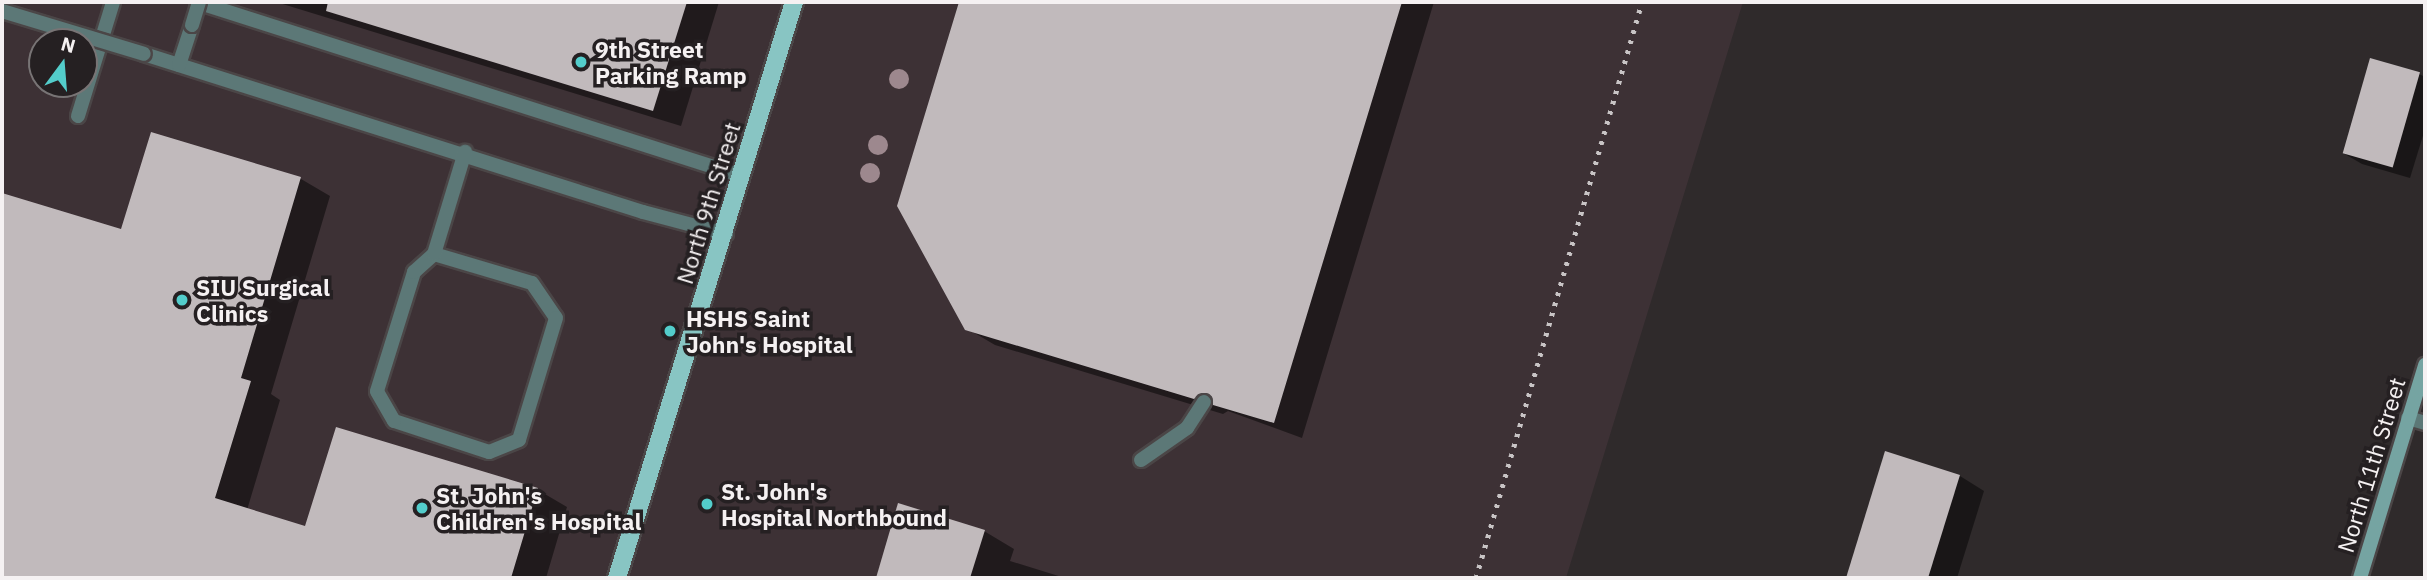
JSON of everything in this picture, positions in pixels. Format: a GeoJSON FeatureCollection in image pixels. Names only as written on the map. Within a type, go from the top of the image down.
{"type":"FeatureCollection","features":[{"type":"Feature","properties":{"kind":"main road","name":"North 9th Street"},"geometry":{"type":"LineString","coordinates":[[617,578],[726,234],[794,2]]}},
{"type":"Feature","properties":{"kind":"street","name":"North 11th Street"},"geometry":{"type":"LineString","coordinates":[[2360,578],[2425,365]]}},
{"type":"Feature","properties":{"kind":"lane"},"geometry":{"type":"LineString","coordinates":[[78,116],[113,2]]}},
{"type":"Feature","properties":{"kind":"lane"},"geometry":{"type":"LineString","coordinates":[[179,65],[198,2],[742,176]]}},
{"type":"Feature","properties":{"kind":"lane"},"geometry":{"type":"LineString","coordinates":[[2,11],[465,152],[643,212],[726,234]]}},
{"type":"Feature","properties":{"kind":"lane"},"geometry":{"type":"LineString","coordinates":[[434,254],[532,283],[556,318],[519,440],[489,452],[394,421],[377,391],[414,272],[434,254],[465,152]]}},
{"type":"Feature","properties":{"kind":"lane"},"geometry":{"type":"LineString","coordinates":[[1141,460],[1187,428],[1204,402]]}},
{"type":"Feature","properties":{"kind":"lane"},"geometry":{"type":"LineString","coordinates":[[2408,418],[2425,423]]}},
{"type":"Feature","properties":{"kind":"shaded area","name":"HSHS Saint John's Hospital"},"geometry":{"type":"Polygon","coordinates":[[[2,2],[1743,2],[1566,578],[2,578],[2,2]]]}},
{"type":"Feature","properties":{"kind":"building","name":"9th Street Parking Ramp"},"geometry":{"type":"Polygon","coordinates":[[[328,2],[687,2],[653,111],[326,11],[328,2]]]}},
{"type":"Feature","properties":{"kind":"building"},"geometry":{"type":"Polygon","coordinates":[[[959,2],[1402,2],[1274,423],[1213,405],[1212,397],[1205,393],[1194,399],[965,330],[897,206],[959,2]]]}},
{"type":"Feature","properties":{"kind":"building"},"geometry":{"type":"Polygon","coordinates":[[[2370,58],[2420,72],[2393,167],[2343,153],[2370,58]]]}},
{"type":"Feature","properties":{"kind":"building"},"geometry":{"type":"Polygon","coordinates":[[[151,132],[301,177],[241,378],[251,381],[215,498],[305,526],[336,427],[538,488],[511,578],[2,578],[2,193],[121,229],[151,132]]]}},
{"type":"Feature","properties":{"kind":"building"},"geometry":{"type":"Polygon","coordinates":[[[1885,451],[1960,475],[1928,578],[1846,578],[1885,451]]]}},
{"type":"Feature","properties":{"kind":"building"},"geometry":{"type":"Polygon","coordinates":[[[898,503],[985,530],[970,578],[876,578],[898,503]]]}},
{"type":"Feature","properties":{"kind":"railway"},"geometry":{"type":"LineString","coordinates":[[1476,578],[1642,2]]}},
{"type":"Feature","properties":{"kind":"place","name":"9th Street Parking Ramp"},"geometry":{"type":"Point","coordinates":[581,62]}},
{"type":"Feature","properties":{"kind":"place","name":"SIU Surgical Clinics"},"geometry":{"type":"Point","coordinates":[182,300]}},
{"type":"Feature","properties":{"kind":"place","name":"HSHS Saint John's Hospital"},"geometry":{"type":"Point","coordinates":[670,331]}},
{"type":"Feature","properties":{"kind":"place","name":"St. John's Hospital Northbound"},"geometry":{"type":"Point","coordinates":[707,504]}},
{"type":"Feature","properties":{"kind":"place","name":"St. John's Children's Hospital"},"geometry":{"type":"Point","coordinates":[422,508]}}]}
